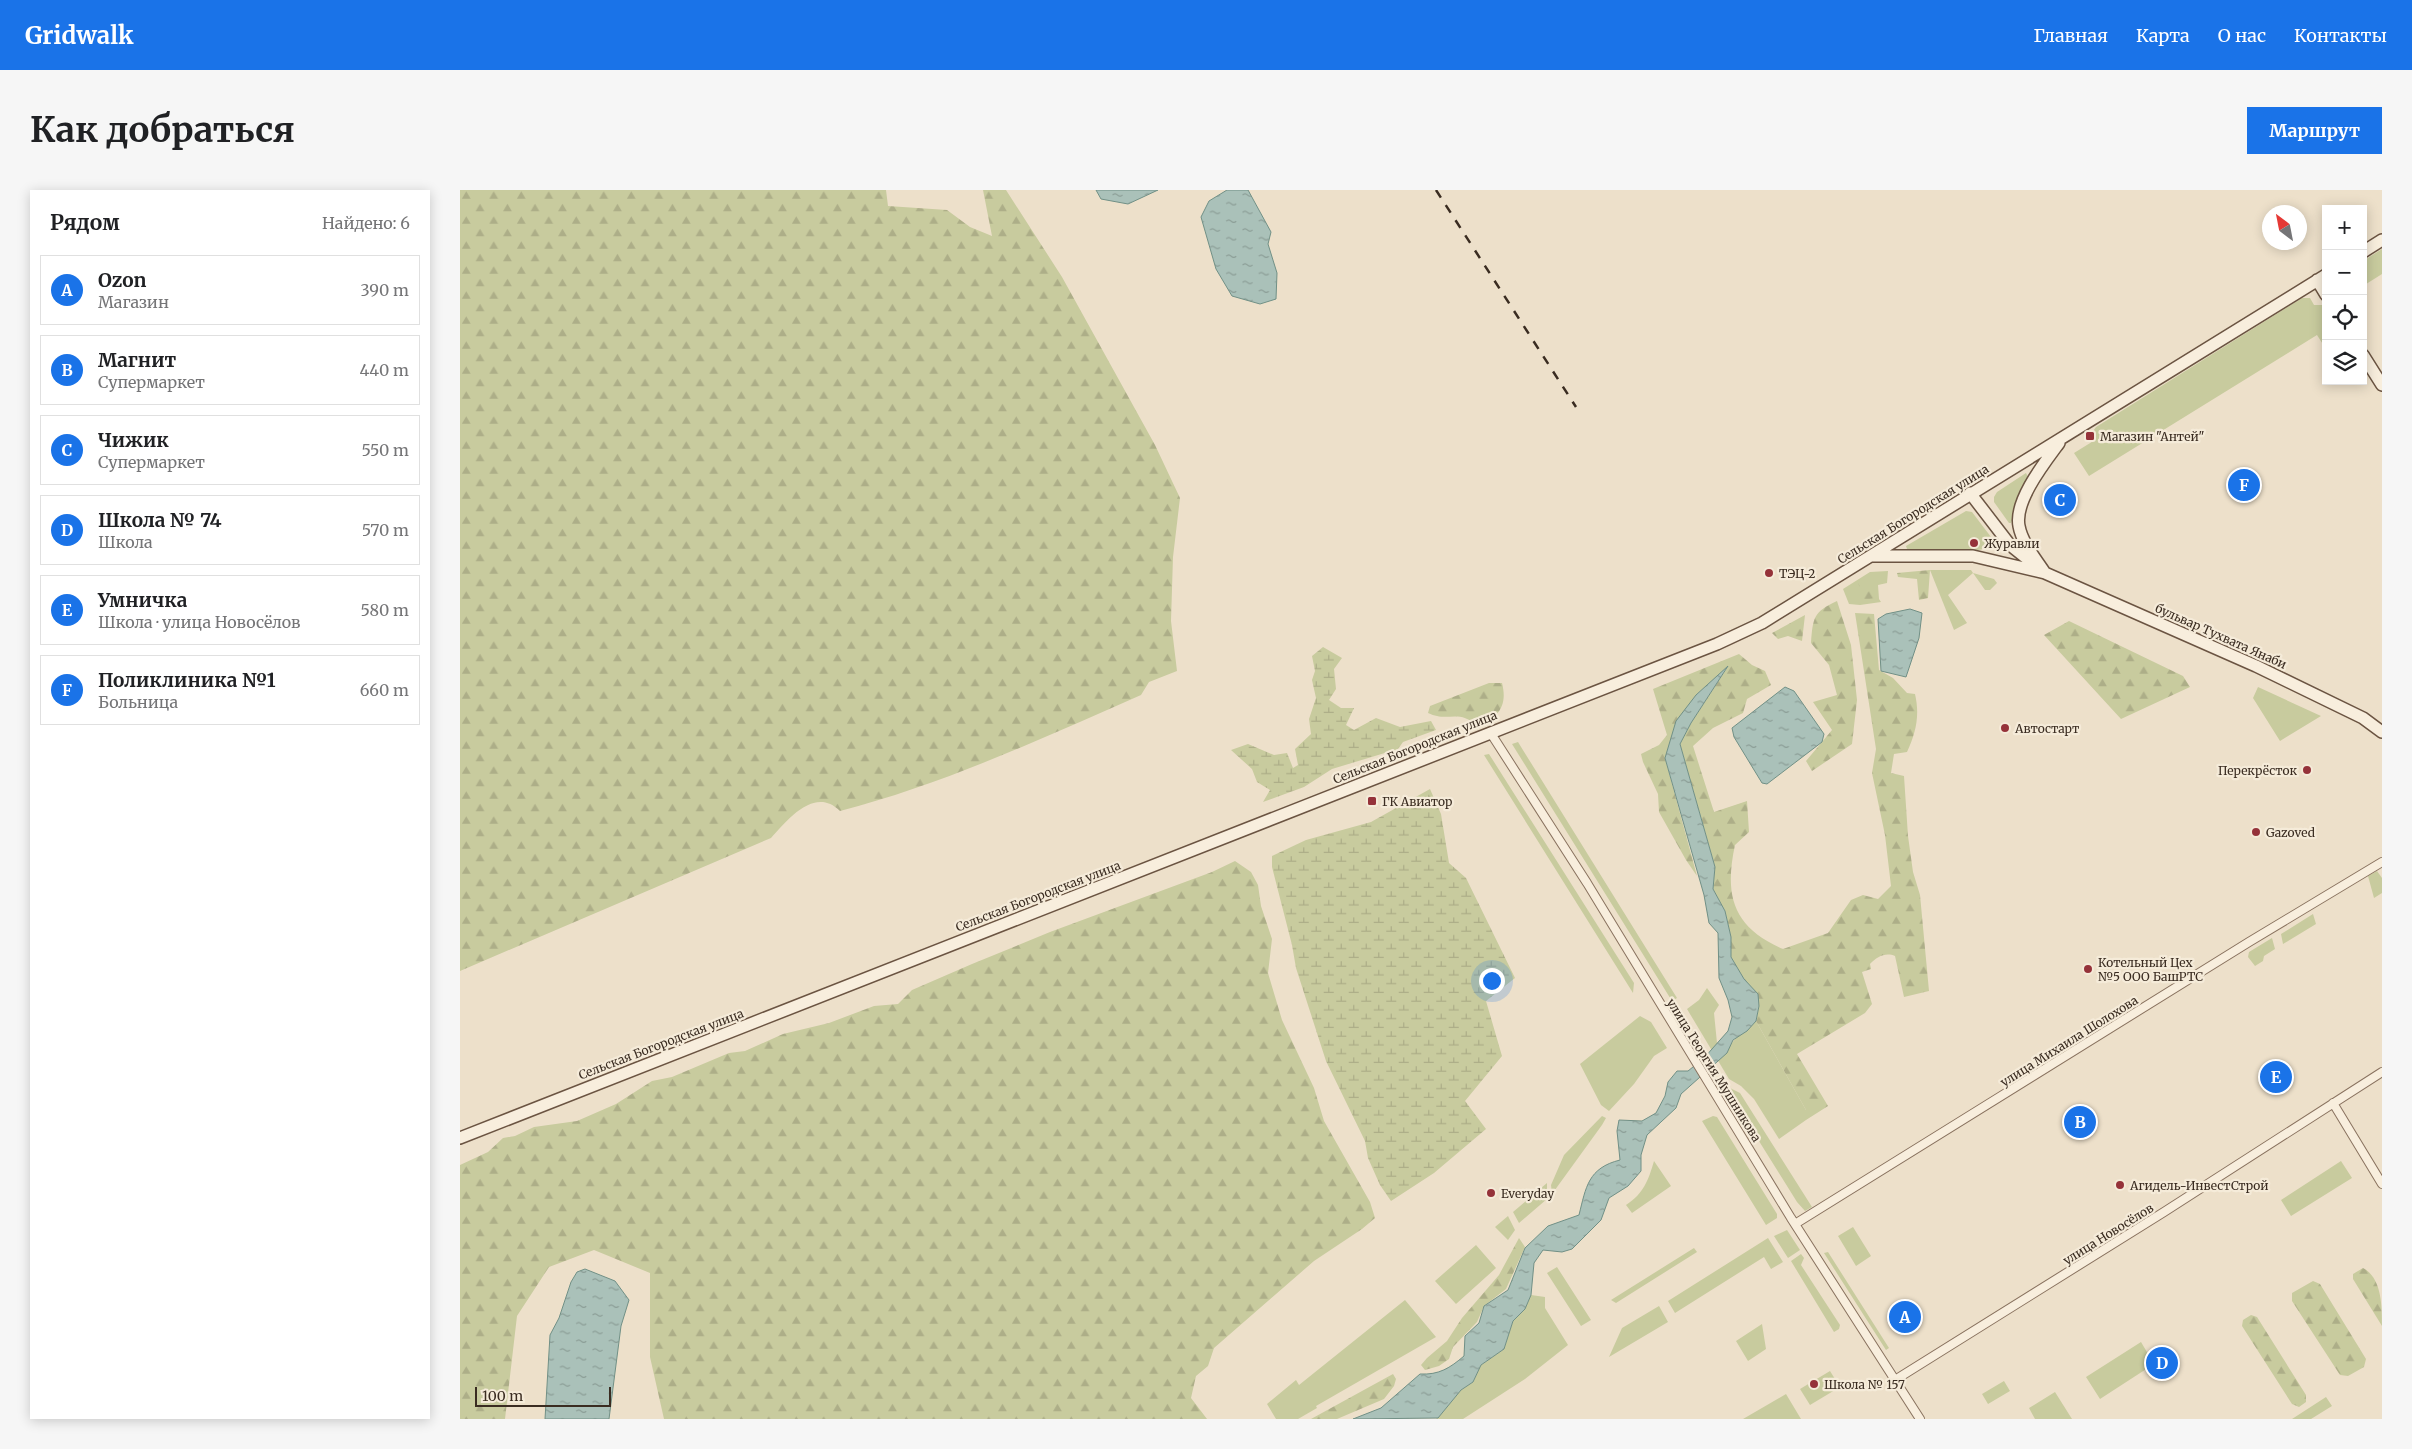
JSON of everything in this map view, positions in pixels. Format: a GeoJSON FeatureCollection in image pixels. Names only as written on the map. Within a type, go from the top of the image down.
{"type":"FeatureCollection","features":[{"type":"Feature","properties":{"kind":"main road"},"geometry":{"type":"LineString","coordinates":[[2366,250],[2382,240]]}},
{"type":"Feature","properties":{"kind":"main road"},"geometry":{"type":"LineString","coordinates":[[2321,278],[2326,295]]}},
{"type":"Feature","properties":{"kind":"main road","name":"Сельская Богородская улица"},"geometry":{"type":"LineString","coordinates":[[460,1138],[1717,644],[1762,623],[2321,278]]}},
{"type":"Feature","properties":{"kind":"main road"},"geometry":{"type":"LineString","coordinates":[[2367,361],[2382,385]]}},
{"type":"Feature","properties":{"kind":"main road"},"geometry":{"type":"LineString","coordinates":[[2045,573],[2025,542],[2018,524],[2031,482],[2062,439],[2069,435]]}},
{"type":"Feature","properties":{"kind":"main road","name":"бульвар Тухвата Янаби"},"geometry":{"type":"LineString","coordinates":[[1970,493],[2010,544],[2045,573]]}},
{"type":"Feature","properties":{"kind":"main road","name":"бульвар Тухвата Янаби"},"geometry":{"type":"LineString","coordinates":[[1872,556],[1972,556],[2045,573],[2256,666],[2363,718],[2382,732]]}},
{"type":"Feature","properties":{"kind":"street","name":"улица Георгия Мушникова"},"geometry":{"type":"LineString","coordinates":[[1490,732],[1587,883],[1794,1224],[1920,1419]]}},
{"type":"Feature","properties":{"kind":"street","name":"улица Михаила Шолохова"},"geometry":{"type":"LineString","coordinates":[[1794,1224],[2249,942],[2382,862]]}},
{"type":"Feature","properties":{"kind":"street","name":"улица Новосёлов"},"geometry":{"type":"LineString","coordinates":[[1895,1380],[2164,1212],[2382,1072]]}},
{"type":"Feature","properties":{"kind":"street"},"geometry":{"type":"LineString","coordinates":[[2333,1103],[2382,1184]]}},
{"type":"Feature","properties":{"kind":"green space"},"geometry":{"type":"Polygon","coordinates":[[[460,190],[886,190],[888,206],[947,210],[970,227],[992,236],[983,190],[1006,190],[1062,277],[1155,445],[1180,498],[1173,557],[1171,621],[1177,671],[1149,682],[1141,695],[993,759],[917,788],[840,811],[831,804],[821,802],[802,808],[785,822],[771,838],[460,971],[460,190]]]}},
{"type":"Feature","properties":{"kind":"green space"},"geometry":{"type":"Polygon","coordinates":[[[2382,249],[2382,274],[2367,283],[2367,258],[2382,249]]]}},
{"type":"Feature","properties":{"kind":"green space"},"geometry":{"type":"Polygon","coordinates":[[[2302,298],[2310,298],[2314,305],[2322,305],[2322,343],[2317,335],[2089,476],[2074,453],[2095,440],[2091,434],[2096,427],[2302,298]]]}},
{"type":"Feature","properties":{"kind":"green space"},"geometry":{"type":"Polygon","coordinates":[[[2026,473],[2028,477],[2011,523],[2009,523],[1994,502],[1994,497],[1997,492],[2026,473]]]}},
{"type":"Feature","properties":{"kind":"green space"},"geometry":{"type":"Polygon","coordinates":[[[1966,511],[1972,512],[1991,537],[1990,548],[1978,550],[1907,549],[1906,546],[1966,511]]]}},
{"type":"Feature","properties":{"kind":"green space"},"geometry":{"type":"Polygon","coordinates":[[[1930,570],[1971,570],[1973,573],[1948,595],[1967,623],[1954,630],[1930,570]]]}},
{"type":"Feature","properties":{"kind":"green space"},"geometry":{"type":"Polygon","coordinates":[[[1930,570],[1928,598],[1919,600],[1917,579],[1898,577],[1897,573],[1930,570]]]}},
{"type":"Feature","properties":{"kind":"green space"},"geometry":{"type":"Polygon","coordinates":[[[1888,571],[1887,583],[1878,585],[1881,602],[1860,605],[1849,604],[1843,589],[1870,572],[1888,571]]]}},
{"type":"Feature","properties":{"kind":"green space"},"geometry":{"type":"Polygon","coordinates":[[[1973,573],[1994,579],[1997,583],[1990,590],[1985,590],[1973,573]]]}},
{"type":"Feature","properties":{"kind":"green space"},"geometry":{"type":"Polygon","coordinates":[[[1872,577],[1876,586],[1876,598],[1863,600],[1858,582],[1872,577]]]}},
{"type":"Feature","properties":{"kind":"green space"},"geometry":{"type":"Polygon","coordinates":[[[1837,601],[1851,645],[1857,700],[1852,744],[1812,771],[1806,761],[1832,730],[1813,702],[1837,695],[1829,665],[1811,643],[1813,627],[1819,613],[1837,601]]]}},
{"type":"Feature","properties":{"kind":"green space"},"geometry":{"type":"Polygon","coordinates":[[[1855,613],[1874,614],[1879,670],[1893,678],[1907,693],[1915,694],[1917,717],[1913,738],[1907,752],[1894,754],[1891,773],[1904,776],[1908,836],[1913,872],[1920,895],[1929,991],[1904,997],[1895,956],[1885,955],[1878,957],[1870,964],[1871,969],[1862,972],[1872,1004],[1865,1013],[1797,1054],[1828,1106],[1806,1120],[1806,1110],[1756,1021],[1759,1006],[1731,957],[1731,937],[1725,911],[1713,889],[1715,867],[1680,744],[1691,723],[1727,668],[1696,695],[1665,758],[1697,876],[1659,812],[1658,794],[1641,754],[1659,745],[1667,735],[1653,689],[1739,654],[1752,665],[1765,671],[1771,685],[1747,699],[1743,713],[1713,728],[1693,746],[1714,812],[1747,801],[1749,832],[1735,845],[1731,880],[1732,895],[1736,908],[1743,920],[1753,931],[1783,949],[1828,933],[1851,900],[1863,895],[1878,899],[1891,886],[1885,835],[1872,773],[1876,749],[1855,613]]]}},
{"type":"Feature","properties":{"kind":"green space"},"geometry":{"type":"Polygon","coordinates":[[[1805,615],[1802,641],[1788,636],[1778,639],[1772,633],[1805,615]]]}},
{"type":"Feature","properties":{"kind":"green space"},"geometry":{"type":"Polygon","coordinates":[[[2069,621],[2183,676],[2190,687],[2121,719],[2044,635],[2069,621]]]}},
{"type":"Feature","properties":{"kind":"green space"},"geometry":{"type":"Polygon","coordinates":[[[1323,647],[1342,658],[1334,669],[1336,689],[1329,700],[1341,708],[1354,708],[1346,725],[1354,730],[1376,718],[1400,727],[1431,721],[1436,730],[1403,742],[1398,749],[1332,769],[1304,787],[1263,802],[1270,790],[1257,782],[1252,769],[1231,750],[1248,744],[1274,755],[1287,753],[1293,768],[1298,765],[1295,749],[1311,734],[1309,719],[1316,698],[1312,680],[1315,671],[1312,656],[1323,647]]]}},
{"type":"Feature","properties":{"kind":"green space"},"geometry":{"type":"Polygon","coordinates":[[[1489,683],[1502,683],[1504,698],[1500,710],[1485,723],[1478,726],[1464,718],[1442,717],[1428,713],[1430,706],[1489,683]]]}},
{"type":"Feature","properties":{"kind":"green space"},"geometry":{"type":"Polygon","coordinates":[[[2258,687],[2321,716],[2280,741],[2253,698],[2258,687]]]}},
{"type":"Feature","properties":{"kind":"green space"},"geometry":{"type":"Polygon","coordinates":[[[1518,742],[1677,998],[1672,1001],[1512,744],[1518,742]]]}},
{"type":"Feature","properties":{"kind":"green space"},"geometry":{"type":"Polygon","coordinates":[[[1489,754],[1634,983],[1633,993],[1484,755],[1489,754]]]}},
{"type":"Feature","properties":{"kind":"green space"},"geometry":{"type":"Polygon","coordinates":[[[1430,789],[1441,814],[1449,863],[1466,878],[1515,978],[1486,1001],[1502,1056],[1465,1101],[1486,1129],[1434,1173],[1391,1201],[1380,1185],[1368,1158],[1365,1141],[1326,1061],[1296,968],[1272,867],[1272,856],[1306,840],[1371,822],[1430,789]]]}},
{"type":"Feature","properties":{"kind":"green space"},"geometry":{"type":"Polygon","coordinates":[[[1235,861],[1251,872],[1258,885],[1261,906],[1272,939],[1268,973],[1282,1020],[1314,1088],[1324,1121],[1370,1202],[1375,1218],[1362,1229],[1314,1261],[1214,1348],[1208,1366],[1196,1376],[1191,1398],[1207,1419],[664,1419],[650,1357],[650,1273],[594,1250],[549,1267],[517,1316],[505,1419],[460,1419],[460,1165],[488,1152],[503,1138],[515,1136],[534,1127],[577,1121],[616,1104],[652,1081],[672,1077],[729,1053],[745,1051],[783,1034],[829,1023],[874,1006],[898,1004],[912,990],[972,964],[1050,932],[1212,872],[1235,861]]]}},
{"type":"Feature","properties":{"kind":"green space"},"geometry":{"type":"Polygon","coordinates":[[[2377,871],[2382,878],[2382,893],[2374,898],[2368,876],[2377,871]]]}},
{"type":"Feature","properties":{"kind":"green space"},"geometry":{"type":"Polygon","coordinates":[[[2313,914],[2316,924],[2283,944],[2281,934],[2313,914]]]}},
{"type":"Feature","properties":{"kind":"green space"},"geometry":{"type":"Polygon","coordinates":[[[2272,938],[2275,949],[2264,956],[2263,961],[2255,966],[2248,957],[2249,952],[2272,938]]]}},
{"type":"Feature","properties":{"kind":"green space"},"geometry":{"type":"Polygon","coordinates":[[[1707,988],[1719,1005],[1714,1013],[1717,1043],[1729,1048],[1737,1037],[1756,1021],[1806,1110],[1806,1120],[1779,1139],[1754,1099],[1741,1086],[1729,1079],[1687,1009],[1699,1000],[1707,988]]]}},
{"type":"Feature","properties":{"kind":"green space"},"geometry":{"type":"Polygon","coordinates":[[[1640,1016],[1651,1022],[1667,1048],[1654,1056],[1634,1084],[1609,1111],[1601,1105],[1580,1064],[1640,1016]]]}},
{"type":"Feature","properties":{"kind":"green space"},"geometry":{"type":"Polygon","coordinates":[[[1724,1085],[1740,1093],[1812,1207],[1805,1211],[1797,1202],[1724,1085]]]}},
{"type":"Feature","properties":{"kind":"green space"},"geometry":{"type":"Polygon","coordinates":[[[1602,1116],[1606,1118],[1602,1125],[1552,1194],[1551,1185],[1564,1155],[1602,1116]]]}},
{"type":"Feature","properties":{"kind":"green space"},"geometry":{"type":"Polygon","coordinates":[[[1713,1116],[1717,1117],[1777,1214],[1777,1218],[1766,1225],[1702,1121],[1713,1116]]]}},
{"type":"Feature","properties":{"kind":"green space"},"geometry":{"type":"Polygon","coordinates":[[[1654,1161],[1671,1186],[1632,1213],[1626,1205],[1641,1191],[1650,1175],[1654,1161]]]}},
{"type":"Feature","properties":{"kind":"green space"},"geometry":{"type":"Polygon","coordinates":[[[2341,1161],[2352,1178],[2291,1216],[2281,1200],[2341,1161]]]}},
{"type":"Feature","properties":{"kind":"green space"},"geometry":{"type":"Polygon","coordinates":[[[1547,1183],[1547,1199],[1519,1223],[1513,1212],[1547,1183]]]}},
{"type":"Feature","properties":{"kind":"green space"},"geometry":{"type":"Polygon","coordinates":[[[1508,1216],[1515,1230],[1508,1240],[1495,1227],[1508,1216]]]}},
{"type":"Feature","properties":{"kind":"green space"},"geometry":{"type":"Polygon","coordinates":[[[1853,1227],[1871,1256],[1856,1266],[1838,1236],[1853,1227]]]}},
{"type":"Feature","properties":{"kind":"green space"},"geometry":{"type":"Polygon","coordinates":[[[1787,1230],[1800,1250],[1788,1258],[1774,1236],[1787,1230]]]}},
{"type":"Feature","properties":{"kind":"green space"},"geometry":{"type":"Polygon","coordinates":[[[1519,1238],[1525,1247],[1506,1289],[1484,1306],[1477,1322],[1453,1347],[1449,1359],[1439,1366],[1425,1370],[1421,1365],[1447,1341],[1462,1318],[1499,1275],[1519,1238]]]}},
{"type":"Feature","properties":{"kind":"green space"},"geometry":{"type":"Polygon","coordinates":[[[1768,1238],[1783,1262],[1771,1269],[1764,1257],[1675,1313],[1668,1301],[1768,1238]]]}},
{"type":"Feature","properties":{"kind":"green space"},"geometry":{"type":"Polygon","coordinates":[[[1476,1245],[1496,1268],[1456,1304],[1435,1281],[1476,1245]]]}},
{"type":"Feature","properties":{"kind":"green space"},"geometry":{"type":"Polygon","coordinates":[[[1694,1248],[1697,1252],[1616,1303],[1611,1300],[1694,1248]]]}},
{"type":"Feature","properties":{"kind":"green space"},"geometry":{"type":"Polygon","coordinates":[[[1828,1252],[1889,1348],[1886,1350],[1824,1253],[1828,1252]]]}},
{"type":"Feature","properties":{"kind":"green space"},"geometry":{"type":"Polygon","coordinates":[[[1801,1254],[1804,1258],[1801,1265],[1840,1325],[1839,1329],[1834,1332],[1791,1261],[1801,1254]]]}},
{"type":"Feature","properties":{"kind":"green space"},"geometry":{"type":"Polygon","coordinates":[[[1557,1267],[1591,1320],[1581,1326],[1547,1273],[1557,1267]]]}},
{"type":"Feature","properties":{"kind":"green space"},"geometry":{"type":"Polygon","coordinates":[[[2363,1268],[2374,1278],[2380,1293],[2382,1326],[2353,1279],[2353,1274],[2363,1268]]]}},
{"type":"Feature","properties":{"kind":"green space"},"geometry":{"type":"Polygon","coordinates":[[[2313,1281],[2320,1284],[2366,1359],[2364,1367],[2348,1376],[2340,1375],[2292,1301],[2292,1293],[2313,1281]]]}},
{"type":"Feature","properties":{"kind":"green space"},"geometry":{"type":"Polygon","coordinates":[[[1531,1295],[1545,1297],[1545,1308],[1568,1345],[1525,1379],[1463,1419],[1436,1419],[1461,1390],[1473,1382],[1481,1365],[1504,1349],[1513,1321],[1525,1309],[1531,1295]]]}},
{"type":"Feature","properties":{"kind":"green space"},"geometry":{"type":"Polygon","coordinates":[[[1405,1300],[1436,1337],[1316,1406],[1317,1408],[1298,1419],[1276,1419],[1267,1404],[1296,1380],[1299,1385],[1405,1300]]]}},
{"type":"Feature","properties":{"kind":"green space"},"geometry":{"type":"Polygon","coordinates":[[[1659,1306],[1668,1322],[1609,1357],[1622,1328],[1659,1306]]]}},
{"type":"Feature","properties":{"kind":"green space"},"geometry":{"type":"Polygon","coordinates":[[[2251,1315],[2257,1317],[2306,1395],[2306,1402],[2299,1407],[2292,1404],[2242,1326],[2243,1320],[2251,1315]]]}},
{"type":"Feature","properties":{"kind":"green space"},"geometry":{"type":"Polygon","coordinates":[[[1762,1324],[1766,1349],[1748,1361],[1736,1341],[1762,1324]]]}},
{"type":"Feature","properties":{"kind":"green space"},"geometry":{"type":"Polygon","coordinates":[[[2141,1342],[2154,1364],[2100,1399],[2086,1377],[2141,1342]]]}},
{"type":"Feature","properties":{"kind":"green space"},"geometry":{"type":"Polygon","coordinates":[[[1830,1371],[1840,1387],[1810,1405],[1800,1389],[1830,1371]]]}},
{"type":"Feature","properties":{"kind":"green space"},"geometry":{"type":"Polygon","coordinates":[[[1393,1374],[1396,1379],[1394,1386],[1384,1399],[1337,1419],[1311,1419],[1393,1374]]]}},
{"type":"Feature","properties":{"kind":"green space"},"geometry":{"type":"Polygon","coordinates":[[[2004,1381],[2010,1391],[1988,1404],[1982,1394],[2004,1381]]]}},
{"type":"Feature","properties":{"kind":"green space"},"geometry":{"type":"Polygon","coordinates":[[[2055,1392],[2072,1419],[2035,1419],[2029,1408],[2055,1392]]]}},
{"type":"Feature","properties":{"kind":"green space"},"geometry":{"type":"Polygon","coordinates":[[[1786,1394],[1801,1419],[1743,1419],[1786,1394]]]}},
{"type":"Feature","properties":{"kind":"green space"},"geometry":{"type":"Polygon","coordinates":[[[2326,1397],[2332,1406],[2311,1419],[2292,1419],[2326,1397]]]}},
{"type":"Feature","properties":{"kind":"water"},"geometry":{"type":"Polygon","coordinates":[[[1096,190],[1158,190],[1128,204],[1101,199],[1096,190]]]}},
{"type":"Feature","properties":{"kind":"water"},"geometry":{"type":"Polygon","coordinates":[[[1227,190],[1248,190],[1271,232],[1268,244],[1277,273],[1276,299],[1260,304],[1232,296],[1216,269],[1201,217],[1209,201],[1227,190]]]}},
{"type":"Feature","properties":{"kind":"water"},"geometry":{"type":"Polygon","coordinates":[[[1910,609],[1922,613],[1919,638],[1906,677],[1881,671],[1878,619],[1886,614],[1910,609]]]}},
{"type":"Feature","properties":{"kind":"water"},"geometry":{"type":"Polygon","coordinates":[[[1728,666],[1691,723],[1680,744],[1715,867],[1713,889],[1725,911],[1731,937],[1731,957],[1744,979],[1758,994],[1759,1006],[1756,1021],[1747,1031],[1733,1040],[1727,1053],[1681,1094],[1676,1108],[1647,1135],[1641,1155],[1641,1171],[1628,1186],[1609,1198],[1601,1220],[1572,1249],[1562,1252],[1543,1250],[1534,1263],[1531,1295],[1525,1309],[1513,1321],[1504,1349],[1481,1365],[1473,1382],[1461,1390],[1438,1418],[1353,1419],[1381,1408],[1420,1374],[1444,1370],[1464,1356],[1465,1336],[1479,1323],[1484,1306],[1508,1290],[1525,1248],[1548,1226],[1579,1215],[1590,1180],[1601,1168],[1620,1160],[1617,1131],[1619,1120],[1642,1121],[1656,1113],[1665,1096],[1668,1082],[1677,1071],[1688,1071],[1704,1058],[1728,1031],[1732,1017],[1728,1000],[1719,978],[1718,933],[1709,923],[1704,895],[1665,758],[1676,721],[1696,695],[1728,666]]]}},
{"type":"Feature","properties":{"kind":"water"},"geometry":{"type":"Polygon","coordinates":[[[1785,687],[1794,691],[1824,734],[1822,742],[1767,784],[1762,783],[1734,737],[1732,728],[1785,687]]]}},
{"type":"Feature","properties":{"kind":"water"},"geometry":{"type":"Polygon","coordinates":[[[585,1269],[615,1281],[629,1300],[621,1326],[609,1419],[545,1419],[550,1335],[559,1318],[571,1282],[577,1272],[585,1269]]]}},
{"type":"Feature","properties":{"kind":"railway"},"geometry":{"type":"LineString","coordinates":[[1436,190],[1576,407]]}},
{"type":"Feature","properties":{"kind":"place","name":"Магазин \"Антей\""},"geometry":{"type":"Point","coordinates":[2090,436]}},
{"type":"Feature","properties":{"kind":"place","name":"Поликлиника №1"},"geometry":{"type":"Point","coordinates":[2244,485]}},
{"type":"Feature","properties":{"kind":"place","name":"Чижик"},"geometry":{"type":"Point","coordinates":[2060,500]}},
{"type":"Feature","properties":{"kind":"place","name":"Журавли"},"geometry":{"type":"Point","coordinates":[1974,543]}},
{"type":"Feature","properties":{"kind":"place","name":"ТЭЦ-2"},"geometry":{"type":"Point","coordinates":[1769,573]}},
{"type":"Feature","properties":{"kind":"place","name":"Автостарт"},"geometry":{"type":"Point","coordinates":[2005,728]}},
{"type":"Feature","properties":{"kind":"place","name":"Перекрёсток"},"geometry":{"type":"Point","coordinates":[2307,770]}},
{"type":"Feature","properties":{"kind":"place","name":"ГК Авиатор"},"geometry":{"type":"Point","coordinates":[1372,801]}},
{"type":"Feature","properties":{"kind":"place","name":"Gazoved"},"geometry":{"type":"Point","coordinates":[2256,832]}},
{"type":"Feature","properties":{"kind":"place","name":"Котельный Цех №5 ООО БашРТС"},"geometry":{"type":"Point","coordinates":[2088,969]}},
{"type":"Feature","properties":{"kind":"place","name":"Умничка"},"geometry":{"type":"Point","coordinates":[2276,1077]}},
{"type":"Feature","properties":{"kind":"place","name":"Магнит"},"geometry":{"type":"Point","coordinates":[2080,1122]}},
{"type":"Feature","properties":{"kind":"place","name":"Агидель-ИнвестСтрой"},"geometry":{"type":"Point","coordinates":[2120,1185]}},
{"type":"Feature","properties":{"kind":"place","name":"Everyday"},"geometry":{"type":"Point","coordinates":[1491,1193]}},
{"type":"Feature","properties":{"kind":"place","name":"Ozon"},"geometry":{"type":"Point","coordinates":[1905,1317]}},
{"type":"Feature","properties":{"kind":"place","name":"Школа № 74"},"geometry":{"type":"Point","coordinates":[2162,1363]}},
{"type":"Feature","properties":{"kind":"place","name":"Школа № 157"},"geometry":{"type":"Point","coordinates":[1814,1384]}}]}
